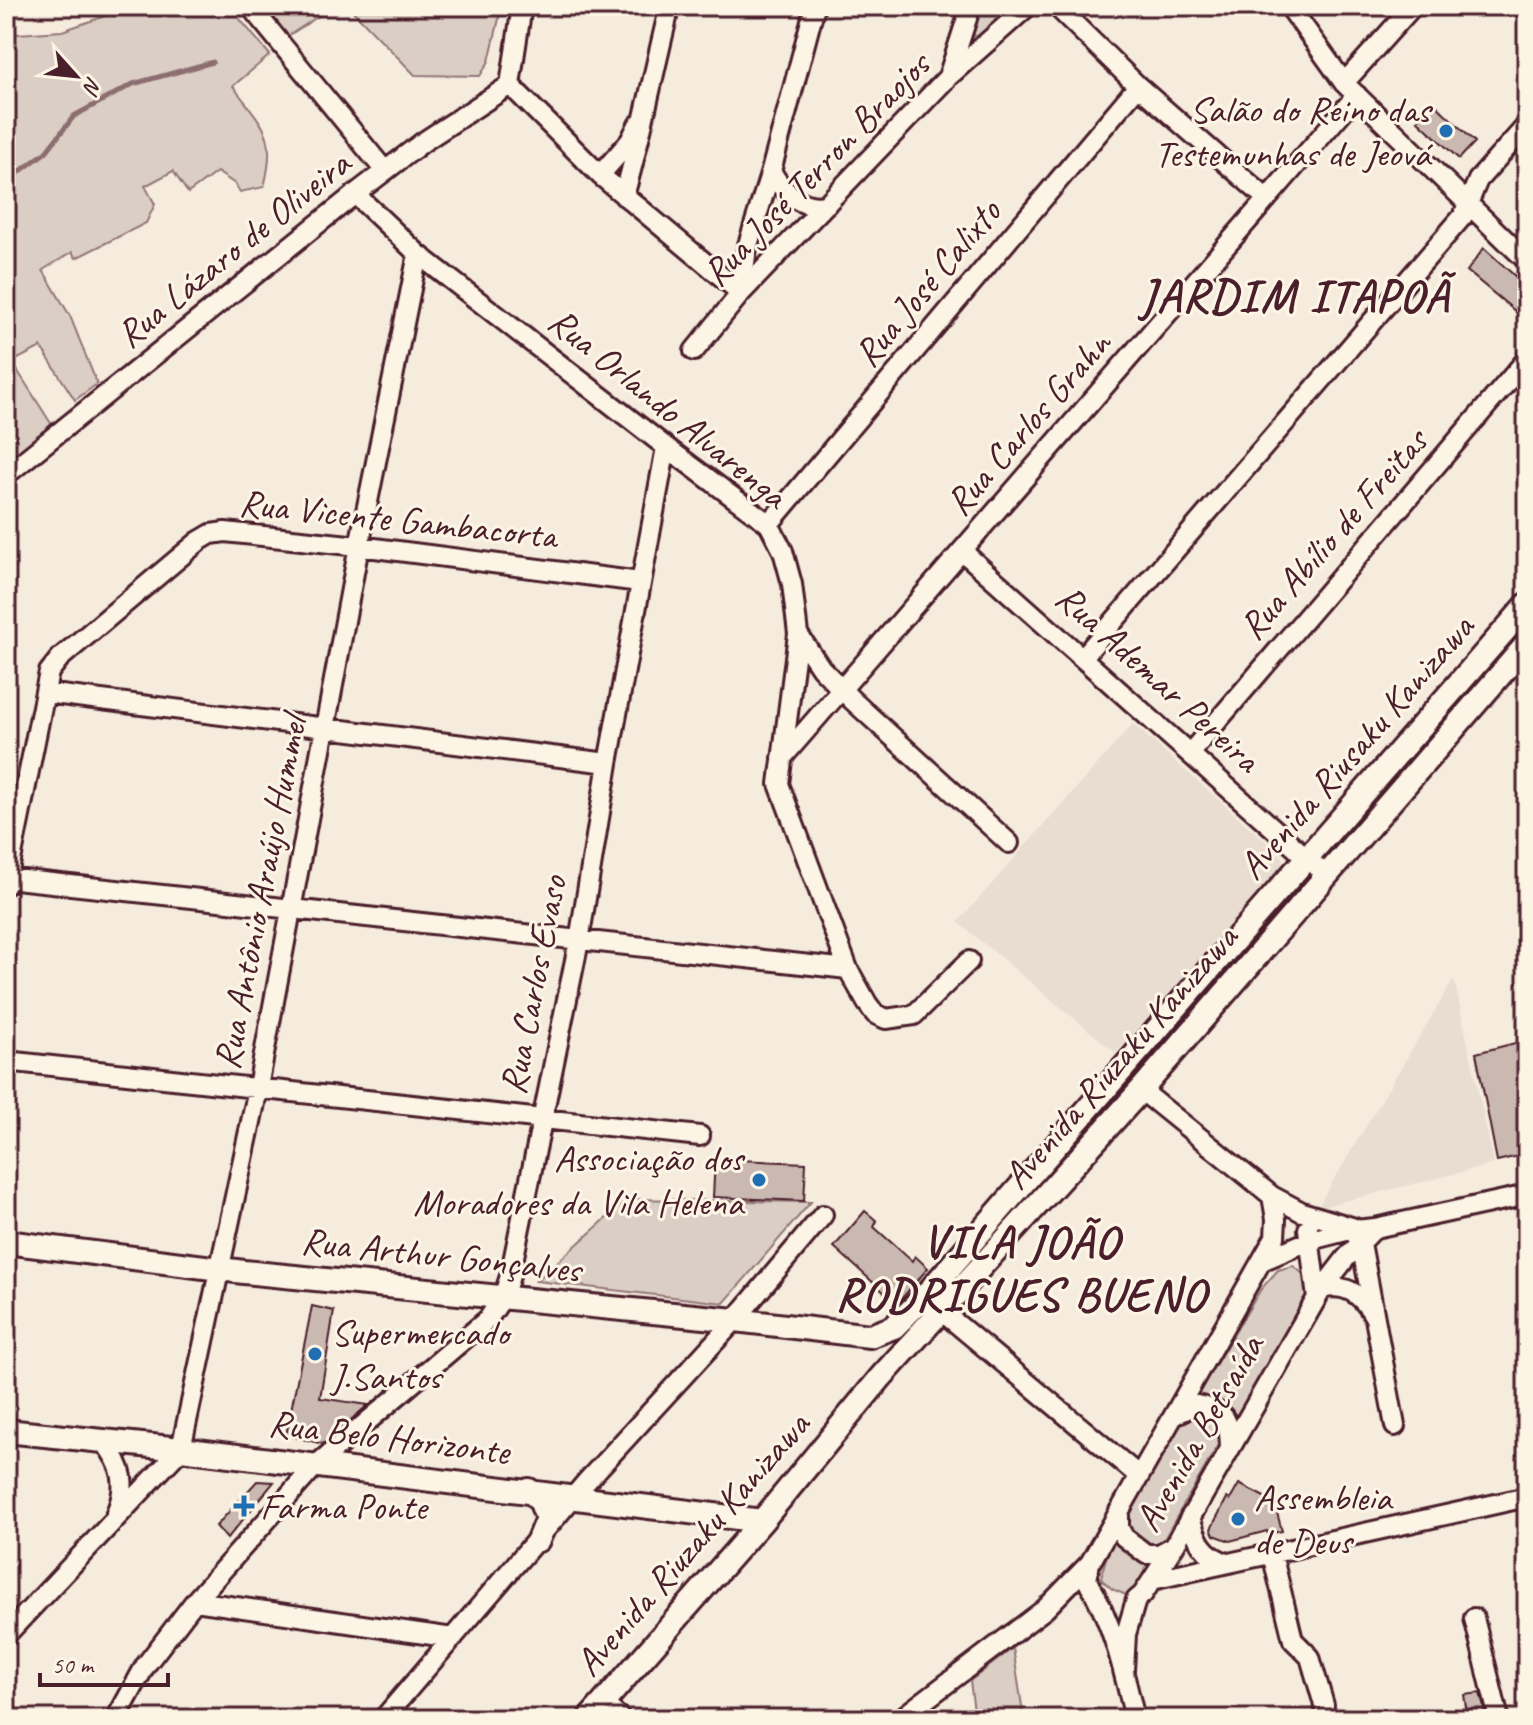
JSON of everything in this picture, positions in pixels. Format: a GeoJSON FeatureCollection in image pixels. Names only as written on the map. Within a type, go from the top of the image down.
{"type":"FeatureCollection","features":[{"type":"Feature","properties":{"kind":"street"},"geometry":{"type":"LineString","coordinates":[[250,6],[385,171]]}},
{"type":"Feature","properties":{"kind":"street"},"geometry":{"type":"LineString","coordinates":[[522,6],[510,85],[600,175],[741,293]]}},
{"type":"Feature","properties":{"kind":"street"},"geometry":{"type":"LineString","coordinates":[[624,196],[638,150],[670,6]]}},
{"type":"Feature","properties":{"kind":"street"},"geometry":{"type":"LineString","coordinates":[[741,293],[747,248],[815,6]]}},
{"type":"Feature","properties":{"kind":"street"},"geometry":{"type":"LineString","coordinates":[[948,77],[971,6]]}},
{"type":"Feature","properties":{"kind":"street","name":"Rua José Terron Braojos"},"geometry":{"type":"LineString","coordinates":[[694,351],[741,293],[948,77],[1028,6]]}},
{"type":"Feature","properties":{"kind":"street"},"geometry":{"type":"LineString","coordinates":[[1056,6],[1138,86],[1267,199]]}},
{"type":"Feature","properties":{"kind":"street"},"geometry":{"type":"LineString","coordinates":[[1289,6],[1351,89],[1527,261]]}},
{"type":"Feature","properties":{"kind":"street","name":"Rua Carlos Grahn"},"geometry":{"type":"LineString","coordinates":[[782,759],[1267,199],[1413,6]]}},
{"type":"Feature","properties":{"kind":"street","name":"Rua Lázaro de Oliveira"},"geometry":{"type":"LineString","coordinates":[[6,475],[355,194],[423,142],[510,85]]}},
{"type":"Feature","properties":{"kind":"street","name":"Rua José Calixto"},"geometry":{"type":"LineString","coordinates":[[769,524],[1138,86]]}},
{"type":"Feature","properties":{"kind":"street"},"geometry":{"type":"LineString","coordinates":[[600,175],[630,141],[645,108]]}},
{"type":"Feature","properties":{"kind":"street"},"geometry":{"type":"LineString","coordinates":[[1083,657],[1463,216],[1478,180],[1527,125]]}},
{"type":"Feature","properties":{"kind":"street"},"geometry":{"type":"LineString","coordinates":[[771,171],[780,185],[801,202],[819,207],[827,204]]}},
{"type":"Feature","properties":{"kind":"street","name":"Rua Orlando Alvarenga"},"geometry":{"type":"LineString","coordinates":[[355,194],[418,254],[769,524],[783,551],[792,584],[798,634],[779,784],[848,969],[875,1014],[886,1019],[914,1015],[969,961]]}},
{"type":"Feature","properties":{"kind":"street"},"geometry":{"type":"LineString","coordinates":[[712,267],[736,258],[747,248]]}},
{"type":"Feature","properties":{"kind":"street","name":"Rua Antônio Araújo Hummel"},"geometry":{"type":"LineString","coordinates":[[181,1449],[258,1090],[359,546],[418,254]]}},
{"type":"Feature","properties":{"kind":"street","name":"Rua Abílio de Freitas"},"geometry":{"type":"LineString","coordinates":[[1191,752],[1527,359]]}},
{"type":"Feature","properties":{"kind":"street","name":"Rua Carlos Evaso"},"geometry":{"type":"LineString","coordinates":[[116,1719],[145,1666],[195,1601],[315,1466],[488,1319],[503,1297],[579,941],[666,447]]}},
{"type":"Feature","properties":{"kind":"street","name":"Rua Vicente Gambacorta"},"geometry":{"type":"LineString","coordinates":[[45,693],[53,666],[60,658],[187,550],[211,534],[225,532],[359,546],[640,582]]}},
{"type":"Feature","properties":{"kind":"street","name":"Rua Ademar Pereira"},"geometry":{"type":"LineString","coordinates":[[962,551],[1307,858]]}},
{"type":"Feature","properties":{"kind":"street","name":"Avenida Riusaku Kanizawa"},"geometry":{"type":"LineString","coordinates":[[924,1297],[1527,605]]}},
{"type":"Feature","properties":{"kind":"street"},"geometry":{"type":"LineString","coordinates":[[798,634],[821,668],[842,690],[1009,843]]}},
{"type":"Feature","properties":{"kind":"street","name":"Avenida Riuzaku Kanizawa"},"geometry":{"type":"LineString","coordinates":[[596,1711],[762,1521],[881,1377],[1141,1090],[1527,644]]}},
{"type":"Feature","properties":{"kind":"street"},"geometry":{"type":"LineString","coordinates":[[608,763],[45,693],[6,881],[848,969]]}},
{"type":"Feature","properties":{"kind":"street"},"geometry":{"type":"LineString","coordinates":[[1307,858],[1327,876]]}},
{"type":"Feature","properties":{"kind":"street"},"geometry":{"type":"LineString","coordinates":[[6,1061],[700,1136]]}},
{"type":"Feature","properties":{"kind":"street"},"geometry":{"type":"LineString","coordinates":[[1141,1090],[1272,1196],[1302,1212],[1360,1233]]}},
{"type":"Feature","properties":{"kind":"street"},"geometry":{"type":"LineString","coordinates":[[1264,1260],[1311,1240],[1360,1233],[1527,1195]]}},
{"type":"Feature","properties":{"kind":"street"},"geometry":{"type":"LineString","coordinates":[[900,1719],[1045,1609],[1090,1563],[1264,1260],[1275,1237],[1272,1196]]}},
{"type":"Feature","properties":{"kind":"street"},"geometry":{"type":"LineString","coordinates":[[1302,1212],[1311,1240],[1318,1287]]}},
{"type":"Feature","properties":{"kind":"street"},"geometry":{"type":"LineString","coordinates":[[383,1719],[574,1496],[735,1320],[823,1215]]}},
{"type":"Feature","properties":{"kind":"street"},"geometry":{"type":"LineString","coordinates":[[1360,1233],[1395,1426]]}},
{"type":"Feature","properties":{"kind":"street","name":"Avenida Betsaída"},"geometry":{"type":"LineString","coordinates":[[1124,1670],[1126,1634],[1136,1600],[1174,1546],[1318,1287],[1360,1233]]}},
{"type":"Feature","properties":{"kind":"street","name":"Rua Arthur Gonçalves"},"geometry":{"type":"LineString","coordinates":[[6,1242],[220,1268],[870,1336]]}},
{"type":"Feature","properties":{"kind":"street"},"geometry":{"type":"LineString","coordinates":[[1264,1260],[1284,1254],[1298,1256],[1309,1263],[1318,1287]]}},
{"type":"Feature","properties":{"kind":"street"},"geometry":{"type":"LineString","coordinates":[[1318,1287],[1349,1289],[1367,1304],[1377,1320]]}},
{"type":"Feature","properties":{"kind":"street"},"geometry":{"type":"LineString","coordinates":[[881,1377],[886,1363],[881,1349],[870,1336],[894,1327],[924,1297],[1139,1476]]}},
{"type":"Feature","properties":{"kind":"street"},"geometry":{"type":"LineString","coordinates":[[1174,1415],[1196,1405],[1223,1415],[1229,1423],[1230,1447]]}},
{"type":"Feature","properties":{"kind":"street","name":"Rua Belo Horizonte"},"geometry":{"type":"LineString","coordinates":[[6,1431],[529,1490],[762,1521]]}},
{"type":"Feature","properties":{"kind":"street"},"geometry":{"type":"LineString","coordinates":[[105,1443],[123,1472],[123,1494],[114,1518]]}},
{"type":"Feature","properties":{"kind":"street"},"geometry":{"type":"LineString","coordinates":[[6,1635],[181,1449]]}},
{"type":"Feature","properties":{"kind":"street"},"geometry":{"type":"LineString","coordinates":[[529,1490],[540,1500],[547,1518],[538,1540]]}},
{"type":"Feature","properties":{"kind":"street"},"geometry":{"type":"LineString","coordinates":[[1152,1580],[1527,1497]]}},
{"type":"Feature","properties":{"kind":"street"},"geometry":{"type":"LineString","coordinates":[[1119,1511],[1119,1528],[1124,1537],[1146,1554],[1159,1554],[1174,1546]]}},
{"type":"Feature","properties":{"kind":"street"},"geometry":{"type":"LineString","coordinates":[[1190,1517],[1195,1533],[1210,1558],[1227,1563]]}},
{"type":"Feature","properties":{"kind":"street"},"geometry":{"type":"LineString","coordinates":[[1272,1554],[1293,1640],[1310,1657],[1324,1705]]}},
{"type":"Feature","properties":{"kind":"street","name":"Avenida Betsaída"},"geometry":{"type":"LineString","coordinates":[[1090,1563],[1087,1580],[1096,1594],[1124,1670],[1135,1719]]}},
{"type":"Feature","properties":{"kind":"street"},"geometry":{"type":"LineString","coordinates":[[1045,1609],[1096,1594],[1115,1604],[1136,1600]]}},
{"type":"Feature","properties":{"kind":"street"},"geometry":{"type":"LineString","coordinates":[[195,1601],[453,1638]]}},
{"type":"Feature","properties":{"kind":"street"},"geometry":{"type":"LineString","coordinates":[[1474,1618],[1499,1719]]}},
{"type":"Feature","properties":{"kind":"street"},"geometry":{"type":"LineString","coordinates":[[596,1711],[621,1719]]}},
{"type":"Feature","properties":{"kind":"shaded area"},"geometry":{"type":"Polygon","coordinates":[[[134,6],[229,6],[270,55],[233,86],[265,132],[269,154],[264,187],[240,192],[235,184],[217,172],[188,193],[173,171],[145,186],[155,204],[146,223],[76,258],[72,252],[43,270],[70,316],[97,384],[75,400],[41,347],[12,362],[52,425],[15,454],[6,439],[6,26],[17,34],[62,31],[134,6]]]}},
{"type":"Feature","properties":{"kind":"shaded area"},"geometry":{"type":"Polygon","coordinates":[[[265,6],[334,6],[288,36],[265,6]]]}},
{"type":"Feature","properties":{"kind":"shaded area"},"geometry":{"type":"Polygon","coordinates":[[[348,6],[502,6],[489,61],[480,76],[415,75],[348,6]]]}},
{"type":"Feature","properties":{"kind":"shaded area"},"geometry":{"type":"Polygon","coordinates":[[[982,6],[1015,6],[979,38],[973,35],[982,6]]]}},
{"type":"Feature","properties":{"kind":"shaded area"},"geometry":{"type":"Polygon","coordinates":[[[1133,724],[1283,857],[1282,868],[1116,1053],[958,922],[1133,724]]]}},
{"type":"Feature","properties":{"kind":"shaded area"},"geometry":{"type":"Polygon","coordinates":[[[1454,979],[1494,1164],[1317,1208],[1454,979]]]}},
{"type":"Feature","properties":{"kind":"shaded area"},"geometry":{"type":"Polygon","coordinates":[[[628,1199],[811,1202],[724,1303],[536,1281],[628,1199]]]}},
{"type":"Feature","properties":{"kind":"shaded area"},"geometry":{"type":"Polygon","coordinates":[[[1293,1266],[1307,1282],[1305,1304],[1214,1452],[1136,1588],[1126,1595],[1112,1589],[1101,1579],[1108,1554],[1125,1519],[1261,1289],[1278,1270],[1293,1266]]]}},
{"type":"Feature","properties":{"kind":"shaded area"},"geometry":{"type":"Polygon","coordinates":[[[1013,1648],[1024,1719],[975,1719],[970,1681],[1013,1648]]]}},
{"type":"Feature","properties":{"kind":"building","name":"Salão do Reino das Testemunhas de Jeová"},"geometry":{"type":"Polygon","coordinates":[[[1435,104],[1475,142],[1459,159],[1417,120],[1435,104]]]}},
{"type":"Feature","properties":{"kind":"building"},"geometry":{"type":"Polygon","coordinates":[[[1484,248],[1527,287],[1527,321],[1467,271],[1484,248]]]}},
{"type":"Feature","properties":{"kind":"building"},"geometry":{"type":"Polygon","coordinates":[[[1527,1040],[1527,1154],[1497,1161],[1476,1053],[1527,1040]]]}},
{"type":"Feature","properties":{"kind":"building","name":"Associação dos Moradores da Vila Helena"},"geometry":{"type":"Polygon","coordinates":[[[715,1159],[806,1163],[804,1201],[713,1197],[715,1159]]]}},
{"type":"Feature","properties":{"kind":"building"},"geometry":{"type":"Polygon","coordinates":[[[865,1211],[877,1221],[874,1227],[912,1261],[915,1256],[928,1268],[897,1304],[834,1247],[865,1211]]]}},
{"type":"Feature","properties":{"kind":"building","name":"Supermercado J.Santos"},"geometry":{"type":"Polygon","coordinates":[[[312,1306],[334,1311],[320,1398],[368,1405],[323,1444],[286,1435],[312,1306]]]}},
{"type":"Feature","properties":{"kind":"building","name":"Farma Ponte"},"geometry":{"type":"Polygon","coordinates":[[[257,1481],[274,1482],[227,1539],[216,1526],[257,1481]]]}},
{"type":"Feature","properties":{"kind":"building"},"geometry":{"type":"Polygon","coordinates":[[[1239,1484],[1274,1502],[1282,1531],[1268,1534],[1267,1531],[1230,1541],[1214,1535],[1211,1529],[1227,1498],[1230,1500],[1239,1484]]]}},
{"type":"Feature","properties":{"kind":"building"},"geometry":{"type":"Polygon","coordinates":[[[1480,1693],[1487,1719],[1468,1719],[1464,1695],[1480,1693]]]}},
{"type":"Feature","properties":{"kind":"waterway"},"geometry":{"type":"LineString","coordinates":[[6,182],[46,152],[74,116],[133,84],[213,62]]}},
{"type":"Feature","properties":{"kind":"place","name":"Salão do Reino das Testemunhas de Jeová"},"geometry":{"type":"Point","coordinates":[1446,131]}},
{"type":"Feature","properties":{"kind":"place","name":"Associação dos Moradores da Vila Helena"},"geometry":{"type":"Point","coordinates":[759,1180]}},
{"type":"Feature","properties":{"kind":"place","name":"Supermercado J.Santos"},"geometry":{"type":"Point","coordinates":[315,1354]}},
{"type":"Feature","properties":{"kind":"place","name":"Farma Ponte"},"geometry":{"type":"Point","coordinates":[244,1506]}},
{"type":"Feature","properties":{"kind":"place","name":"Assembleia de Deus"},"geometry":{"type":"Point","coordinates":[1238,1519]}},
{"type":"Feature","properties":{"kind":"district","name":"JARDIM ITAPOÃ"},"geometry":{"type":"Point","coordinates":[1295,296]}},
{"type":"Feature","properties":{"kind":"district","name":"VILA JOÃO RODRIGUES BUENO"},"geometry":{"type":"Point","coordinates":[1021,1268]}}]}
